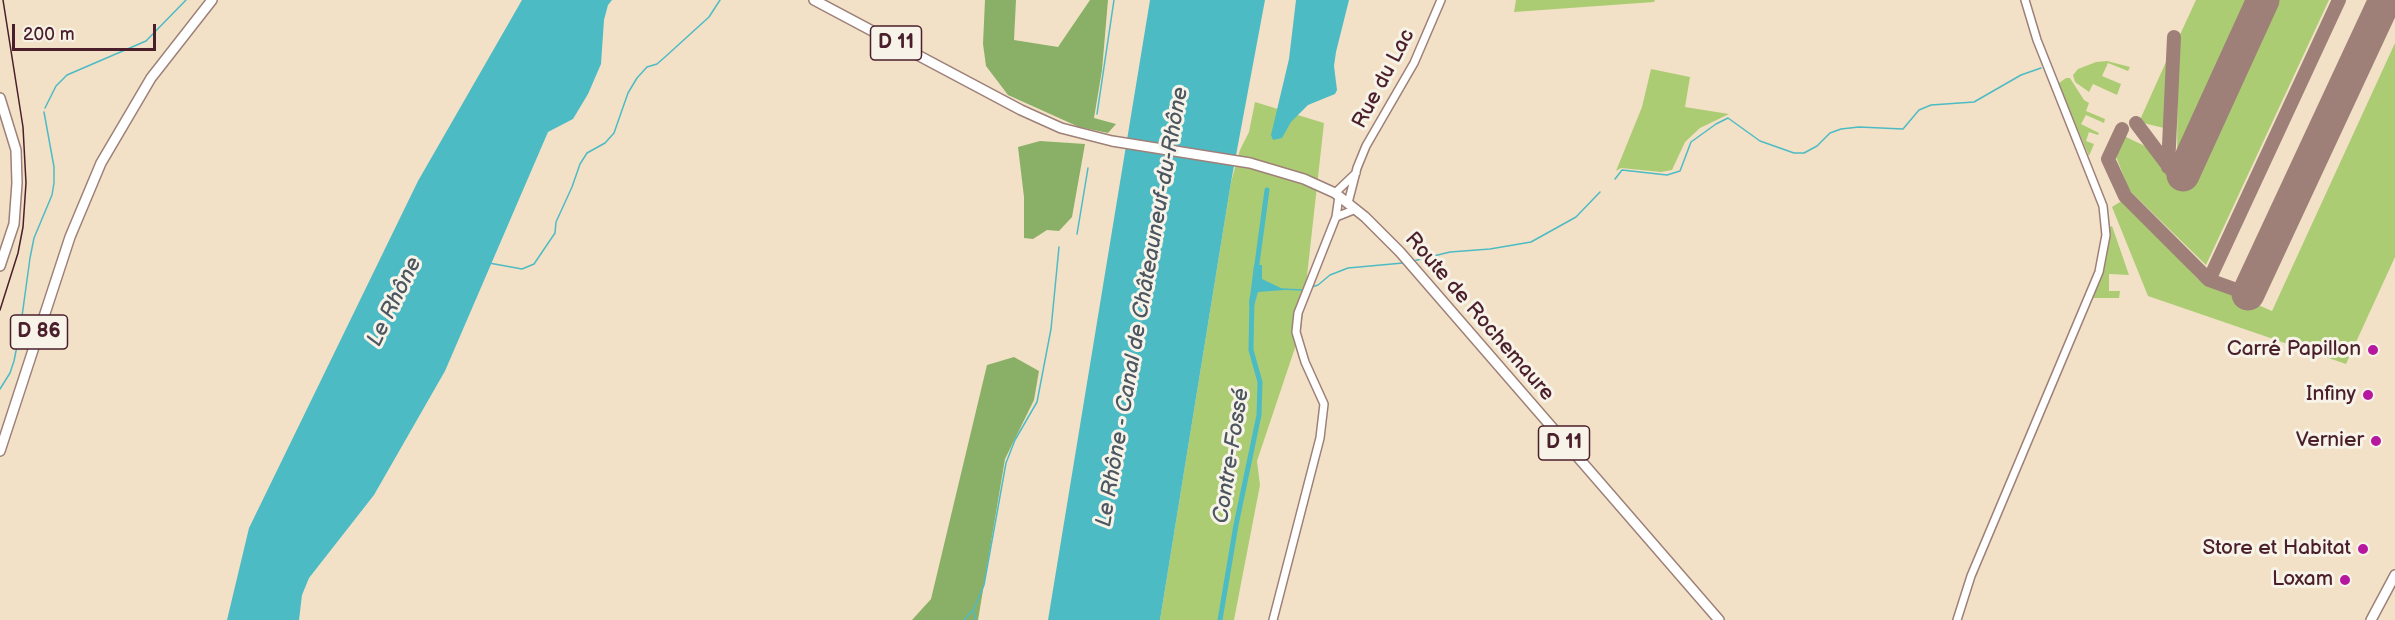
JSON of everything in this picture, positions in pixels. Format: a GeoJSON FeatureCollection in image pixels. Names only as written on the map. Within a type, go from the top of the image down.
{"type":"FeatureCollection","features":[{"type":"Feature","properties":{"kind":"main road","name":"D 86"},"geometry":{"type":"LineString","coordinates":[[0,451],[87,194],[114,138],[151,78],[212,0]]}},
{"type":"Feature","properties":{"kind":"main road","name":"Route de Rochemaure"},"geometry":{"type":"LineString","coordinates":[[814,0],[1021,110],[1062,128],[1112,141],[1250,163],[1304,179],[1337,195],[1352,206],[1400,252],[1719,620]]}},
{"type":"Feature","properties":{"kind":"main road"},"geometry":{"type":"LineString","coordinates":[[0,98],[16,150],[18,183],[14,224],[0,266]]}},
{"type":"Feature","properties":{"kind":"main road"},"geometry":{"type":"LineString","coordinates":[[2371,620],[2393,585],[2395,575]]}},
{"type":"Feature","properties":{"kind":"street","name":"Rue du Lac"},"geometry":{"type":"LineString","coordinates":[[1352,206],[1356,173],[1366,146],[1414,63],[1441,0]]}},
{"type":"Feature","properties":{"kind":"street"},"geometry":{"type":"LineString","coordinates":[[1957,620],[1971,576],[2099,272],[2106,235],[2103,206],[2097,187],[2037,40],[2025,0]]}},
{"type":"Feature","properties":{"kind":"street"},"geometry":{"type":"LineString","coordinates":[[1273,620],[1320,438],[1323,408],[1296,332],[1298,313],[1336,217],[1337,195],[1356,173]]}},
{"type":"Feature","properties":{"kind":"street"},"geometry":{"type":"LineString","coordinates":[[1336,217],[1352,206]]}},
{"type":"Feature","properties":{"kind":"green space"},"geometry":{"type":"Polygon","coordinates":[[[985,0],[1016,0],[1014,40],[1058,47],[1090,0],[1108,0],[1102,70],[1094,118],[1116,124],[1108,133],[1079,127],[1008,95],[986,66],[983,44],[985,0]]]}},
{"type":"Feature","properties":{"kind":"green space"},"geometry":{"type":"Polygon","coordinates":[[[1516,0],[1655,0],[1654,2],[1514,12],[1516,0]]]}},
{"type":"Feature","properties":{"kind":"green space"},"geometry":{"type":"Polygon","coordinates":[[[2196,0],[2251,0],[2183,160],[2177,159],[2178,39],[2196,0]]]}},
{"type":"Feature","properties":{"kind":"green space"},"geometry":{"type":"Polygon","coordinates":[[[2274,0],[2329,0],[2206,265],[2129,190],[2115,154],[2124,136],[2149,148],[2164,168],[2178,180],[2187,182],[2194,176],[2274,0]]]}},
{"type":"Feature","properties":{"kind":"green space"},"geometry":{"type":"Polygon","coordinates":[[[2395,43],[2395,257],[2346,364],[2148,296],[2112,207],[2123,200],[2198,279],[2272,311],[2395,43]]]}},
{"type":"Feature","properties":{"kind":"green space"},"geometry":{"type":"Polygon","coordinates":[[[2170,53],[2164,128],[2139,122],[2170,53]]]}},
{"type":"Feature","properties":{"kind":"green space"},"geometry":{"type":"Polygon","coordinates":[[[2107,61],[2130,67],[2128,71],[2108,63],[2102,76],[2121,84],[2117,95],[2093,84],[2089,92],[2075,82],[2073,75],[2078,69],[2096,62],[2107,61]]]}},
{"type":"Feature","properties":{"kind":"green space"},"geometry":{"type":"Polygon","coordinates":[[[1651,69],[1690,77],[1685,107],[1729,114],[1700,128],[1685,142],[1672,170],[1661,172],[1621,168],[1616,171],[1642,107],[1651,69]]]}},
{"type":"Feature","properties":{"kind":"green space"},"geometry":{"type":"Polygon","coordinates":[[[2070,78],[2084,100],[2089,103],[2086,111],[2105,119],[2104,123],[2086,115],[2081,124],[2099,133],[2098,135],[2089,132],[2086,141],[2094,144],[2089,156],[2060,88],[2059,83],[2070,78]]]}},
{"type":"Feature","properties":{"kind":"green space"},"geometry":{"type":"Polygon","coordinates":[[[1255,102],[1324,123],[1301,330],[1257,461],[1260,485],[1234,620],[1160,620],[1231,182],[1240,150],[1249,132],[1255,102]]]}},
{"type":"Feature","properties":{"kind":"green space"},"geometry":{"type":"Polygon","coordinates":[[[1040,141],[1085,144],[1072,217],[1059,231],[1047,230],[1033,239],[1024,238],[1024,197],[1018,147],[1040,141]]]}},
{"type":"Feature","properties":{"kind":"green space"},"geometry":{"type":"Polygon","coordinates":[[[2112,226],[2129,275],[2109,274],[2109,291],[2120,291],[2119,298],[2091,298],[2104,266],[2112,226]]]}},
{"type":"Feature","properties":{"kind":"green space"},"geometry":{"type":"Polygon","coordinates":[[[1014,357],[1039,371],[1034,400],[1005,459],[978,620],[912,620],[931,599],[987,365],[1014,357]]]}},
{"type":"Feature","properties":{"kind":"water","name":"Le Rhône"},"geometry":{"type":"Polygon","coordinates":[[[522,0],[612,0],[608,5],[604,20],[601,64],[588,94],[573,119],[548,132],[445,371],[374,495],[309,578],[302,595],[299,620],[227,620],[249,528],[418,181],[522,0]]]}},
{"type":"Feature","properties":{"kind":"water","name":"Le Rhône - Canal de Châteauneuf-du-Rhône"},"geometry":{"type":"Polygon","coordinates":[[[1150,0],[1265,0],[1231,182],[1160,620],[1048,620],[1150,0]]]}},
{"type":"Feature","properties":{"kind":"water"},"geometry":{"type":"Polygon","coordinates":[[[1296,0],[1349,0],[1334,66],[1337,90],[1335,94],[1308,105],[1291,122],[1282,138],[1273,140],[1271,135],[1289,59],[1296,0]]]}},
{"type":"Feature","properties":{"kind":"water"},"geometry":{"type":"Polygon","coordinates":[[[1254,265],[1262,265],[1262,279],[1285,290],[1258,292],[1254,306],[1249,305],[1254,265]]]}},
{"type":"Feature","properties":{"kind":"waterway"},"geometry":{"type":"LineString","coordinates":[[45,108],[56,86],[67,75],[146,41],[186,0]]}},
{"type":"Feature","properties":{"kind":"waterway"},"geometry":{"type":"LineString","coordinates":[[489,263],[522,269],[534,264],[555,233],[556,222],[580,164],[587,153],[605,143],[614,133],[628,93],[637,78],[647,67],[657,64],[709,17],[720,0]]}},
{"type":"Feature","properties":{"kind":"waterway"},"geometry":{"type":"LineString","coordinates":[[1097,114],[1114,0]]}},
{"type":"Feature","properties":{"kind":"waterway"},"geometry":{"type":"LineString","coordinates":[[1615,179],[1622,170],[1667,175],[1680,171],[1691,142],[1728,118],[1760,141],[1794,153],[1804,153],[1817,146],[1830,133],[1841,129],[1859,127],[1903,129],[1919,110],[1931,105],[1974,102],[2021,75],[2041,68]]}},
{"type":"Feature","properties":{"kind":"waterway"},"geometry":{"type":"LineString","coordinates":[[0,389],[14,361],[34,238],[52,195],[54,183],[54,167],[44,112]]}},
{"type":"Feature","properties":{"kind":"waterway"},"geometry":{"type":"LineString","coordinates":[[1077,234],[1088,168]]}},
{"type":"Feature","properties":{"kind":"waterway","name":"Contre-Fossé"},"geometry":{"type":"LineString","coordinates":[[1256,271],[1267,190]]}},
{"type":"Feature","properties":{"kind":"waterway"},"geometry":{"type":"LineString","coordinates":[[1413,261],[1450,252],[1490,249],[1531,242],[1576,217],[1600,192]]}},
{"type":"Feature","properties":{"kind":"waterway"},"geometry":{"type":"LineString","coordinates":[[976,620],[973,611],[984,585],[1006,463],[1015,440],[1037,402],[1051,329],[1059,247]]}},
{"type":"Feature","properties":{"kind":"waterway"},"geometry":{"type":"LineString","coordinates":[[1312,287],[1330,275],[1348,268],[1403,263]]}},
{"type":"Feature","properties":{"kind":"waterway"},"geometry":{"type":"LineString","coordinates":[[1282,289],[1302,290]]}},
{"type":"Feature","properties":{"kind":"waterway","name":"Contre-Fossé"},"geometry":{"type":"LineString","coordinates":[[1220,620],[1236,525],[1259,415],[1260,382],[1251,350],[1252,298]]}},
{"type":"Feature","properties":{"kind":"waterway"},"geometry":{"type":"LineString","coordinates":[[964,620],[972,611]]}},
{"type":"Feature","properties":{"kind":"taxiway"},"geometry":{"type":"LineString","coordinates":[[2248,294],[2209,280],[2339,0]]}},
{"type":"Feature","properties":{"kind":"taxiway"},"geometry":{"type":"LineString","coordinates":[[2168,167],[2174,37]]}},
{"type":"Feature","properties":{"kind":"taxiway"},"geometry":{"type":"LineString","coordinates":[[2136,123],[2172,171],[2179,176],[2183,175]]}},
{"type":"Feature","properties":{"kind":"taxiway"},"geometry":{"type":"LineString","coordinates":[[2122,129],[2108,159],[2125,196],[2209,280]]}},
{"type":"Feature","properties":{"kind":"runway"},"geometry":{"type":"LineString","coordinates":[[2183,175],[2263,0]]}},
{"type":"Feature","properties":{"kind":"runway"},"geometry":{"type":"LineString","coordinates":[[2248,294],[2385,0]]}},
{"type":"Feature","properties":{"kind":"railway"},"geometry":{"type":"LineString","coordinates":[[0,310],[18,253],[23,227],[26,183],[23,127],[3,0]]}},
{"type":"Feature","properties":{"kind":"place","name":"Carré Papillon"},"geometry":{"type":"Point","coordinates":[2373,350]}},
{"type":"Feature","properties":{"kind":"place","name":"Infiny"},"geometry":{"type":"Point","coordinates":[2368,395]}},
{"type":"Feature","properties":{"kind":"place","name":"Vernier"},"geometry":{"type":"Point","coordinates":[2376,441]}},
{"type":"Feature","properties":{"kind":"place","name":"Store et Habitat"},"geometry":{"type":"Point","coordinates":[2363,549]}},
{"type":"Feature","properties":{"kind":"place","name":"Loxam"},"geometry":{"type":"Point","coordinates":[2345,580]}}]}
